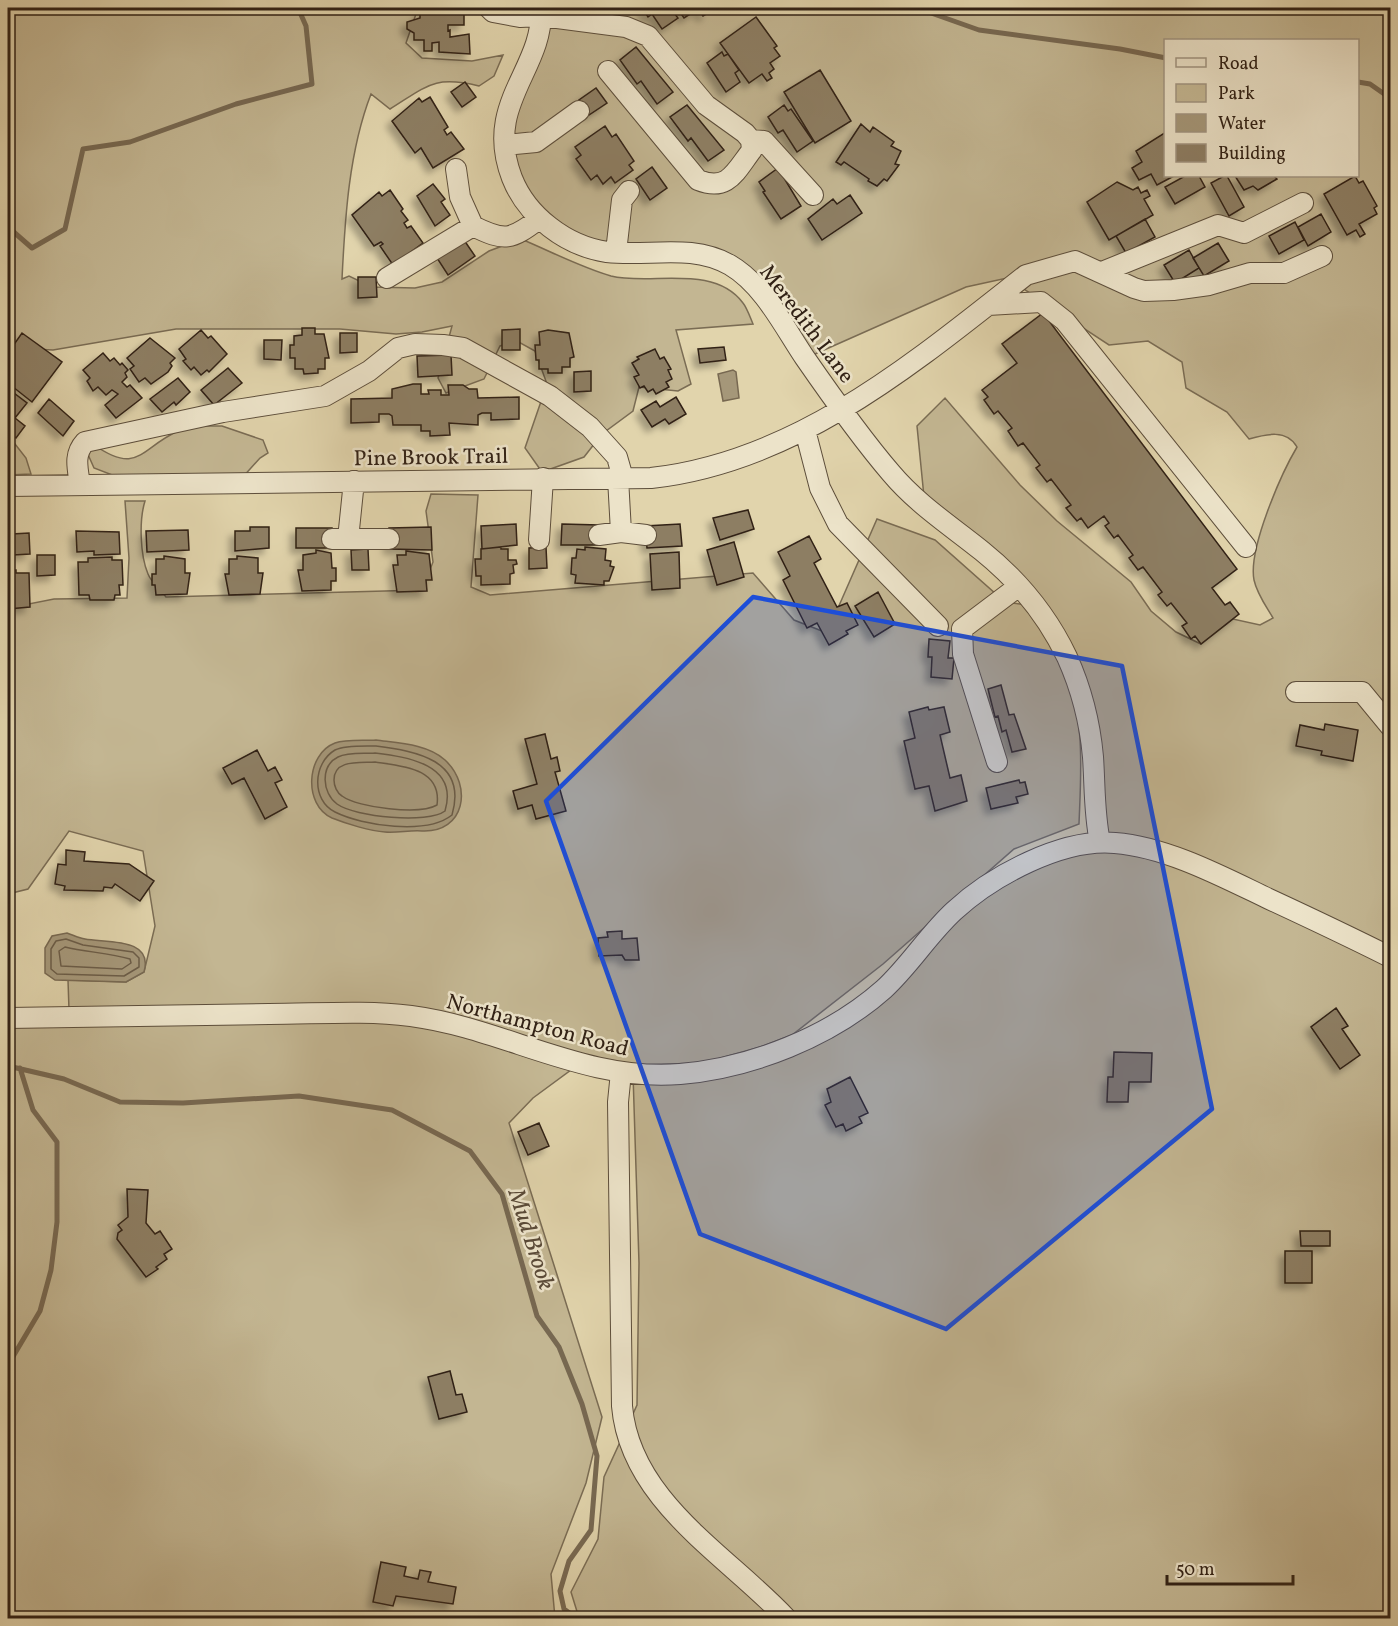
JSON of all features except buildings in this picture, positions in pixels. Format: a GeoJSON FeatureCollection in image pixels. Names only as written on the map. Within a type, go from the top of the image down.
{"type":"FeatureCollection","features":[{"type":"Feature","properties":{"kind":"street"},"geometry":{"type":"LineString","coordinates":[[489,8],[493,12],[520,16],[542,12],[626,27],[648,36],[706,105],[751,140],[764,141],[813,195]]}},
{"type":"Feature","properties":{"kind":"street","name":"Meredith Lane"},"geometry":{"type":"LineString","coordinates":[[542,12],[534,48],[510,99],[505,145],[512,177],[523,198],[539,219],[566,237],[592,248],[616,252],[696,253],[732,266],[761,293],[843,411],[892,475],[925,507],[982,551],[1019,586],[1033,600],[1053,632],[1079,690],[1093,756],[1094,806],[1100,842]]}},
{"type":"Feature","properties":{"kind":"street"},"geometry":{"type":"LineString","coordinates":[[608,71],[698,180],[712,186],[721,184],[730,177],[752,150],[751,140]]}},
{"type":"Feature","properties":{"kind":"street"},"geometry":{"type":"LineString","coordinates":[[505,145],[536,142],[579,111]]}},
{"type":"Feature","properties":{"kind":"street"},"geometry":{"type":"LineString","coordinates":[[456,169],[460,197],[474,226],[497,238],[517,235],[539,219]]}},
{"type":"Feature","properties":{"kind":"street"},"geometry":{"type":"LineString","coordinates":[[616,252],[622,201],[628,191]]}},
{"type":"Feature","properties":{"kind":"street"},"geometry":{"type":"LineString","coordinates":[[1102,272],[1218,225],[1244,233],[1303,204]]}},
{"type":"Feature","properties":{"kind":"street"},"geometry":{"type":"LineString","coordinates":[[387,278],[474,226]]}},
{"type":"Feature","properties":{"kind":"street","name":"Meredith Lane"},"geometry":{"type":"LineString","coordinates":[[843,411],[1026,275],[1044,268],[1074,261],[1144,291],[1173,290],[1209,285],[1250,273],[1284,273],[1322,256]]}},
{"type":"Feature","properties":{"kind":"street"},"geometry":{"type":"LineString","coordinates":[[988,304],[1041,302],[1065,321],[1246,547]]}},
{"type":"Feature","properties":{"kind":"street"},"geometry":{"type":"LineString","coordinates":[[80,485],[78,450],[85,442],[223,412],[325,396],[369,371],[399,348],[415,344],[463,348],[550,396],[590,427],[610,449],[616,457],[620,478],[621,532]]}},
{"type":"Feature","properties":{"kind":"street","name":"Pine Brook Trail"},"geometry":{"type":"LineString","coordinates":[[8,486],[620,478],[678,475],[746,457],[843,411]]}},
{"type":"Feature","properties":{"kind":"street"},"geometry":{"type":"LineString","coordinates":[[805,430],[819,488],[838,524],[938,626]]}},
{"type":"Feature","properties":{"kind":"street"},"geometry":{"type":"LineString","coordinates":[[539,540],[543,478]]}},
{"type":"Feature","properties":{"kind":"street"},"geometry":{"type":"LineString","coordinates":[[354,481],[340,539],[389,539]]}},
{"type":"Feature","properties":{"kind":"street"},"geometry":{"type":"LineString","coordinates":[[598,535],[621,532],[646,535]]}},
{"type":"Feature","properties":{"kind":"street"},"geometry":{"type":"LineString","coordinates":[[997,762],[963,654],[962,629],[1019,586]]}},
{"type":"Feature","properties":{"kind":"street"},"geometry":{"type":"LineString","coordinates":[[1296,692],[1362,692],[1390,726]]}},
{"type":"Feature","properties":{"kind":"street","name":"Northampton Road"},"geometry":{"type":"LineString","coordinates":[[8,1018],[371,1013],[411,1016],[459,1026],[579,1064],[657,1076],[701,1072],[768,1053],[817,1033],[851,1014],[883,989],[952,912],[989,884],[1052,853],[1100,842],[1126,844],[1206,869],[1390,957]]}},
{"type":"Feature","properties":{"kind":"street"},"geometry":{"type":"LineString","coordinates":[[621,1072],[618,1102],[622,1406],[626,1433],[645,1475],[667,1504],[786,1618]]}},
{"type":"Feature","properties":{"kind":"highlighted area"},"geometry":{"type":"Polygon","coordinates":[[[753,597],[1122,666],[1212,1109],[946,1329],[700,1234],[546,801],[753,597]]]}},
{"type":"Feature","properties":{"kind":"green space"},"geometry":{"type":"Polygon","coordinates":[[[8,8],[418,8],[406,43],[422,58],[472,61],[503,55],[494,76],[479,86],[441,82],[413,94],[390,109],[371,94],[358,138],[349,185],[342,279],[349,276],[372,287],[415,288],[442,282],[489,251],[521,239],[577,264],[611,276],[644,279],[680,278],[715,283],[730,291],[743,303],[753,324],[676,330],[691,384],[678,391],[639,387],[633,411],[602,434],[584,457],[542,472],[525,448],[547,384],[535,351],[517,341],[500,346],[484,379],[446,393],[438,378],[452,326],[396,334],[340,329],[176,329],[53,350],[13,348],[8,352],[8,8]]]}},
{"type":"Feature","properties":{"kind":"green space"},"geometry":{"type":"Polygon","coordinates":[[[541,8],[1390,8],[1390,1618],[579,1618],[571,1592],[598,1539],[604,1477],[637,1405],[639,1263],[633,1074],[701,1072],[851,1014],[952,912],[1085,844],[1096,825],[1093,756],[1053,632],[925,507],[917,426],[945,398],[1020,485],[1057,521],[1131,582],[1151,611],[1176,632],[1201,644],[1233,619],[1260,625],[1273,618],[1257,590],[1253,566],[1267,512],[1297,447],[1288,437],[1276,434],[1249,439],[1227,412],[1186,388],[1182,362],[1148,341],[1109,345],[1007,278],[966,287],[806,358],[732,266],[608,252],[539,219],[505,145],[541,8]]]}},
{"type":"Feature","properties":{"kind":"green space"},"geometry":{"type":"Polygon","coordinates":[[[198,426],[222,426],[263,440],[268,453],[260,458],[241,479],[120,478],[94,468],[86,450],[94,445],[109,454],[130,459],[176,432],[198,426]]]}},
{"type":"Feature","properties":{"kind":"green space"},"geometry":{"type":"Polygon","coordinates":[[[8,435],[26,458],[31,474],[8,475],[8,435]]]}},
{"type":"Feature","properties":{"kind":"green space"},"geometry":{"type":"Polygon","coordinates":[[[431,494],[478,495],[471,587],[490,595],[753,573],[794,620],[827,633],[877,519],[935,540],[1005,602],[1027,605],[1062,665],[1070,684],[1078,723],[1081,763],[1079,824],[1014,849],[883,964],[792,1035],[760,1047],[703,1063],[635,1065],[571,1056],[407,1010],[69,1010],[68,980],[126,982],[144,972],[155,926],[143,851],[69,831],[28,889],[8,894],[8,608],[54,599],[127,598],[129,558],[125,501],[145,501],[141,527],[143,557],[149,577],[166,597],[422,590],[433,562],[426,511],[431,494]]]}},
{"type":"Feature","properties":{"kind":"green space"},"geometry":{"type":"Polygon","coordinates":[[[371,1013],[579,1064],[533,1098],[509,1123],[602,1417],[586,1483],[551,1574],[555,1618],[8,1618],[8,1018],[371,1013]]]}},
{"type":"Feature","properties":{"kind":"water"},"geometry":{"type":"Polygon","coordinates":[[[733,370],[736,372],[739,398],[723,401],[718,374],[733,370]]]}},
{"type":"Feature","properties":{"kind":"water"},"geometry":{"type":"Polygon","coordinates":[[[376,740],[421,747],[445,760],[454,771],[461,794],[456,816],[448,824],[436,830],[385,832],[344,823],[323,811],[316,802],[313,791],[312,780],[318,758],[325,749],[335,743],[376,740]]]}},
{"type":"Feature","properties":{"kind":"water"},"geometry":{"type":"Polygon","coordinates":[[[67,933],[83,939],[116,942],[135,947],[142,953],[145,961],[144,972],[126,982],[55,980],[45,973],[45,948],[52,936],[67,933]]]}},
{"type":"Feature","properties":{"kind":"waterway"},"geometry":{"type":"LineString","coordinates":[[8,227],[32,248],[65,229],[83,149],[130,142],[236,104],[312,84],[306,26],[298,8]]}},
{"type":"Feature","properties":{"kind":"waterway"},"geometry":{"type":"LineString","coordinates":[[917,8],[979,30],[1120,49],[1164,58]]}},
{"type":"Feature","properties":{"kind":"waterway"},"geometry":{"type":"LineString","coordinates":[[1359,82],[1370,84],[1390,98]]}},
{"type":"Feature","properties":{"kind":"waterway","name":"Mud Brook"},"geometry":{"type":"LineString","coordinates":[[8,1066],[64,1079],[120,1102],[183,1103],[299,1096],[392,1110],[470,1151],[502,1194],[537,1316],[559,1347],[582,1404],[597,1456],[591,1530],[569,1561],[560,1591],[564,1609],[576,1618]]}},
{"type":"Feature","properties":{"kind":"waterway"},"geometry":{"type":"LineString","coordinates":[[8,1365],[40,1311],[51,1270],[57,1222],[57,1142],[33,1110],[20,1068]]}}]}
